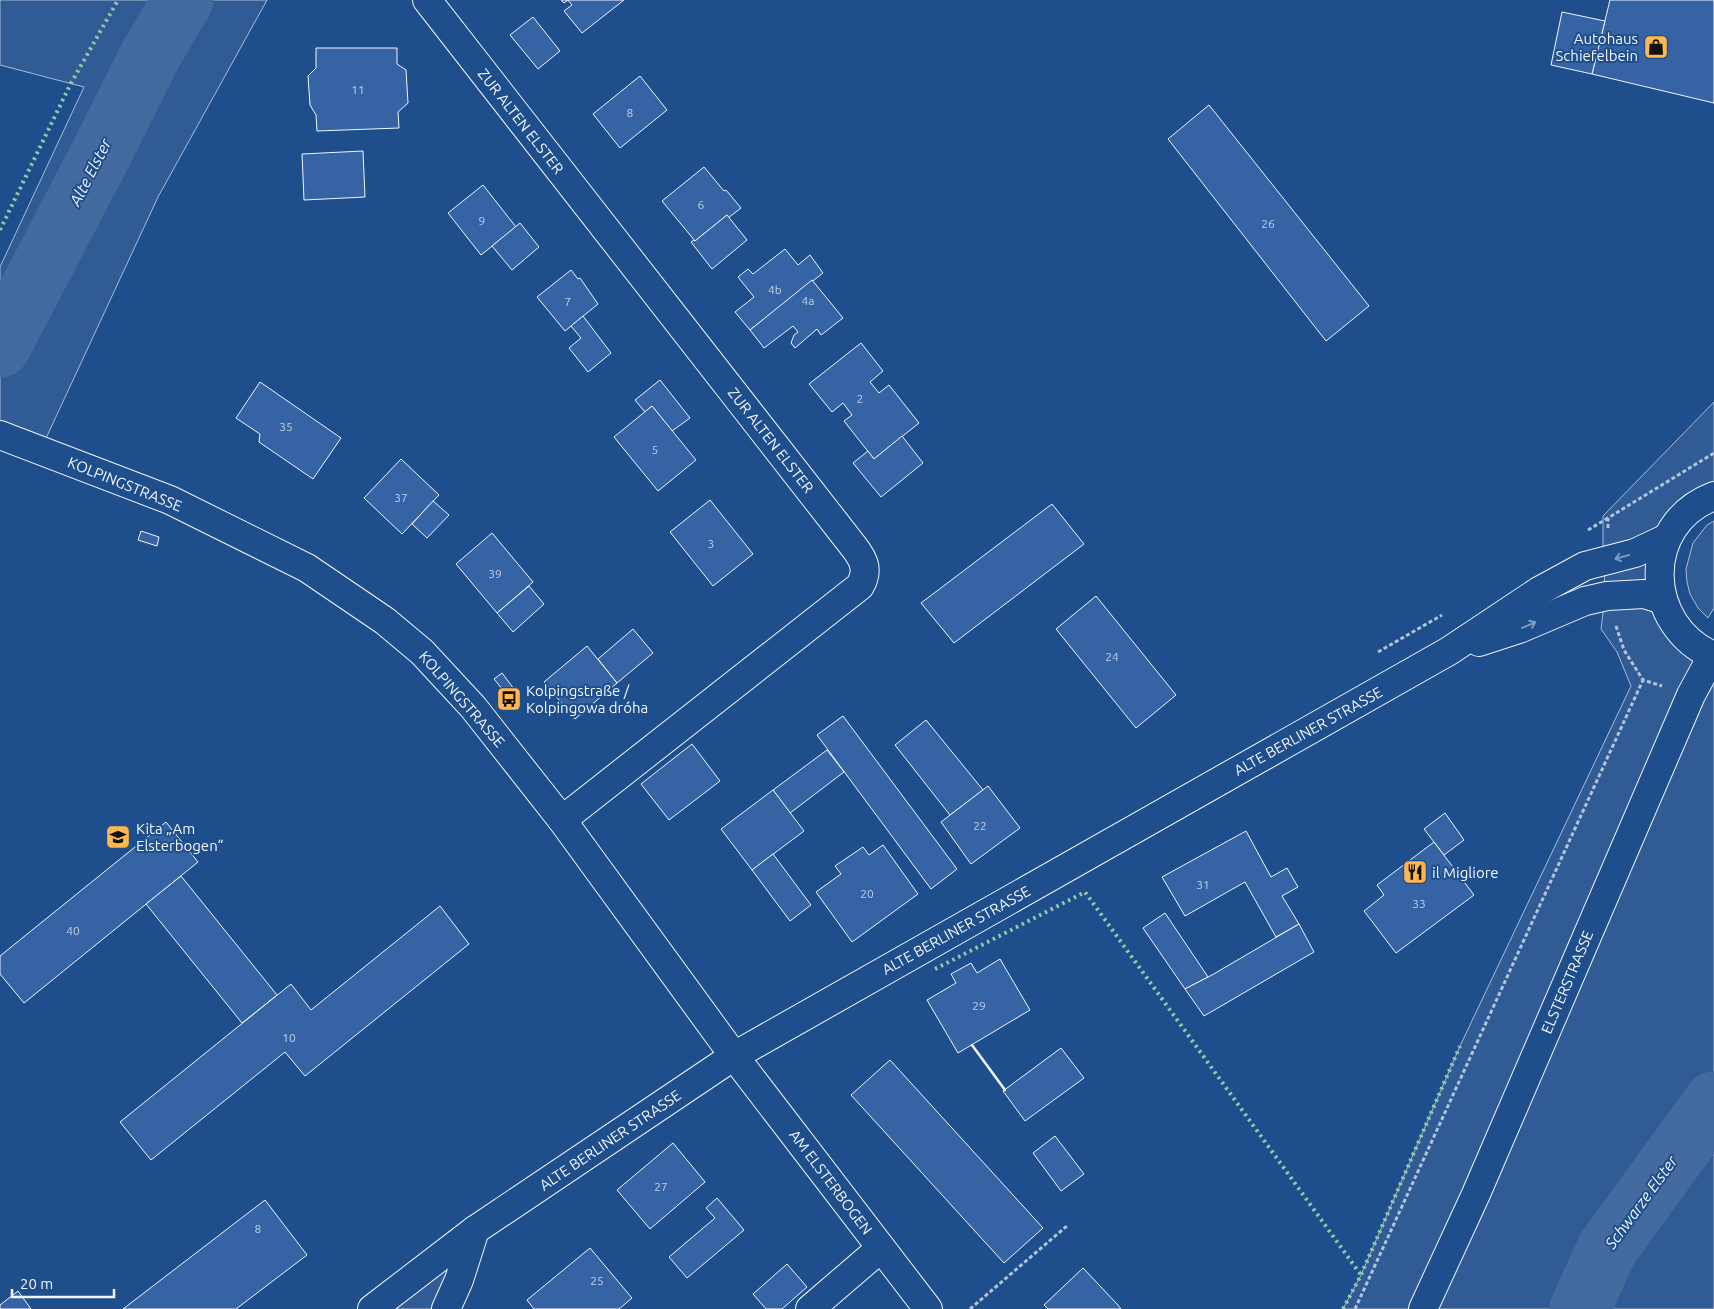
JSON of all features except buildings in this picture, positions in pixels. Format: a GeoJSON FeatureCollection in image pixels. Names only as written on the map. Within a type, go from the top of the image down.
{"type":"FeatureCollection","features":[{"type":"Feature","properties":{"kind":"street","name":"ZUR ALTEN ELSTER"},"geometry":{"type":"LineString","coordinates":[[427,0],[854,547],[865,566],[866,572],[860,586],[562,820]]}},
{"type":"Feature","properties":{"kind":"street","name":"KOLPINGSTRASSE"},"geometry":{"type":"LineString","coordinates":[[6,437],[170,500],[307,568],[377,616],[422,652],[473,707],[562,820],[734,1056]]}},
{"type":"Feature","properties":{"kind":"street"},"geometry":{"type":"LineString","coordinates":[[1713,656],[1688,641],[1670,619],[1660,593],[1659,565],[1667,538],[1682,517],[1702,500],[1714,496]]}},
{"type":"Feature","properties":{"kind":"street","name":"ALTE BERLINER STRASSE"},"geometry":{"type":"LineString","coordinates":[[372,1309],[476,1230],[734,1056],[1449,651],[1538,591],[1585,566],[1635,553],[1667,538]]}},
{"type":"Feature","properties":{"kind":"street","name":"ALTE BERLINER STRASSE"},"geometry":{"type":"LineString","coordinates":[[1449,651],[1519,628],[1584,601],[1607,596],[1644,594],[1663,600]]}},
{"type":"Feature","properties":{"kind":"street","name":"ELSTERSTRASSE"},"geometry":{"type":"LineString","coordinates":[[1423,1309],[1476,1194],[1691,695],[1713,656]]}},
{"type":"Feature","properties":{"kind":"street","name":"AM ELSTERBOGEN"},"geometry":{"type":"LineString","coordinates":[[734,1056],[928,1309]]}},
{"type":"Feature","properties":{"kind":"street"},"geometry":{"type":"LineString","coordinates":[[446,1309],[459,1280],[476,1230]]}},
{"type":"Feature","properties":{"kind":"street"},"geometry":{"type":"LineString","coordinates":[[810,1309],[881,1248]]}},
{"type":"Feature","properties":{"kind":"path"},"geometry":{"type":"LineString","coordinates":[[1354,1309],[1643,680]]}},
{"type":"Feature","properties":{"kind":"path"},"geometry":{"type":"LineString","coordinates":[[970,1309],[1068,1225]]}},
{"type":"Feature","properties":{"kind":"shaded area"},"geometry":{"type":"Polygon","coordinates":[[[0,0],[267,0],[158,197],[41,449],[0,433],[0,267],[84,87],[0,65],[0,0]]]}},
{"type":"Feature","properties":{"kind":"shaded area"},"geometry":{"type":"Polygon","coordinates":[[[1714,402],[1714,494],[1603,560],[1603,516],[1714,402]]]}},
{"type":"Feature","properties":{"kind":"shaded area"},"geometry":{"type":"Polygon","coordinates":[[[1714,521],[1714,608],[1708,618],[1698,608],[1690,594],[1686,569],[1693,543],[1707,525],[1714,521]]]}},
{"type":"Feature","properties":{"kind":"shaded area"},"geometry":{"type":"Polygon","coordinates":[[[1665,541],[1658,593],[1711,656],[1418,1309],[1343,1309],[1361,1275],[1460,1046],[1631,686],[1617,652],[1601,629],[1605,597],[1604,562],[1665,541]]]}},
{"type":"Feature","properties":{"kind":"shaded area"},"geometry":{"type":"Polygon","coordinates":[[[1714,657],[1714,1309],[1427,1309],[1714,657]]]}},
{"type":"Feature","properties":{"kind":"shaded area"},"geometry":{"type":"Polygon","coordinates":[[[470,1238],[443,1309],[376,1309],[470,1238]]]}},
{"type":"Feature","properties":{"kind":"waterway","name":"Alte Elster"},"geometry":{"type":"LineString","coordinates":[[0,347],[151,54],[183,0]]}},
{"type":"Feature","properties":{"kind":"waterway","name":"Schwarze Elster"},"geometry":{"type":"LineString","coordinates":[[1580,1309],[1607,1249],[1714,1102]]}},
{"type":"Feature","properties":{"kind":"hedge"},"geometry":{"type":"LineString","coordinates":[[0,230],[70,85],[118,0]]}},
{"type":"Feature","properties":{"kind":"hedge"},"geometry":{"type":"LineString","coordinates":[[935,969],[1085,892],[1361,1275]]}},
{"type":"Feature","properties":{"kind":"hedge"},"geometry":{"type":"LineString","coordinates":[[1343,1309],[1361,1275],[1460,1046]]}},
{"type":"Feature","properties":{"kind":"wall"},"geometry":{"type":"LineString","coordinates":[[972,1045],[1005,1090]]}},
{"type":"Feature","properties":{"kind":"place","name":"Autohaus Schiefelbein"},"geometry":{"type":"Point","coordinates":[1656,47]}},
{"type":"Feature","properties":{"kind":"place","name":"Kolpingstraße / Kolpingowa dróha"},"geometry":{"type":"Point","coordinates":[509,699]}},
{"type":"Feature","properties":{"kind":"place","name":"Kita „Am Elsterbogen“"},"geometry":{"type":"Point","coordinates":[118,837]}},
{"type":"Feature","properties":{"kind":"place","name":"il Migliore"},"geometry":{"type":"Point","coordinates":[1415,872]}}]}
